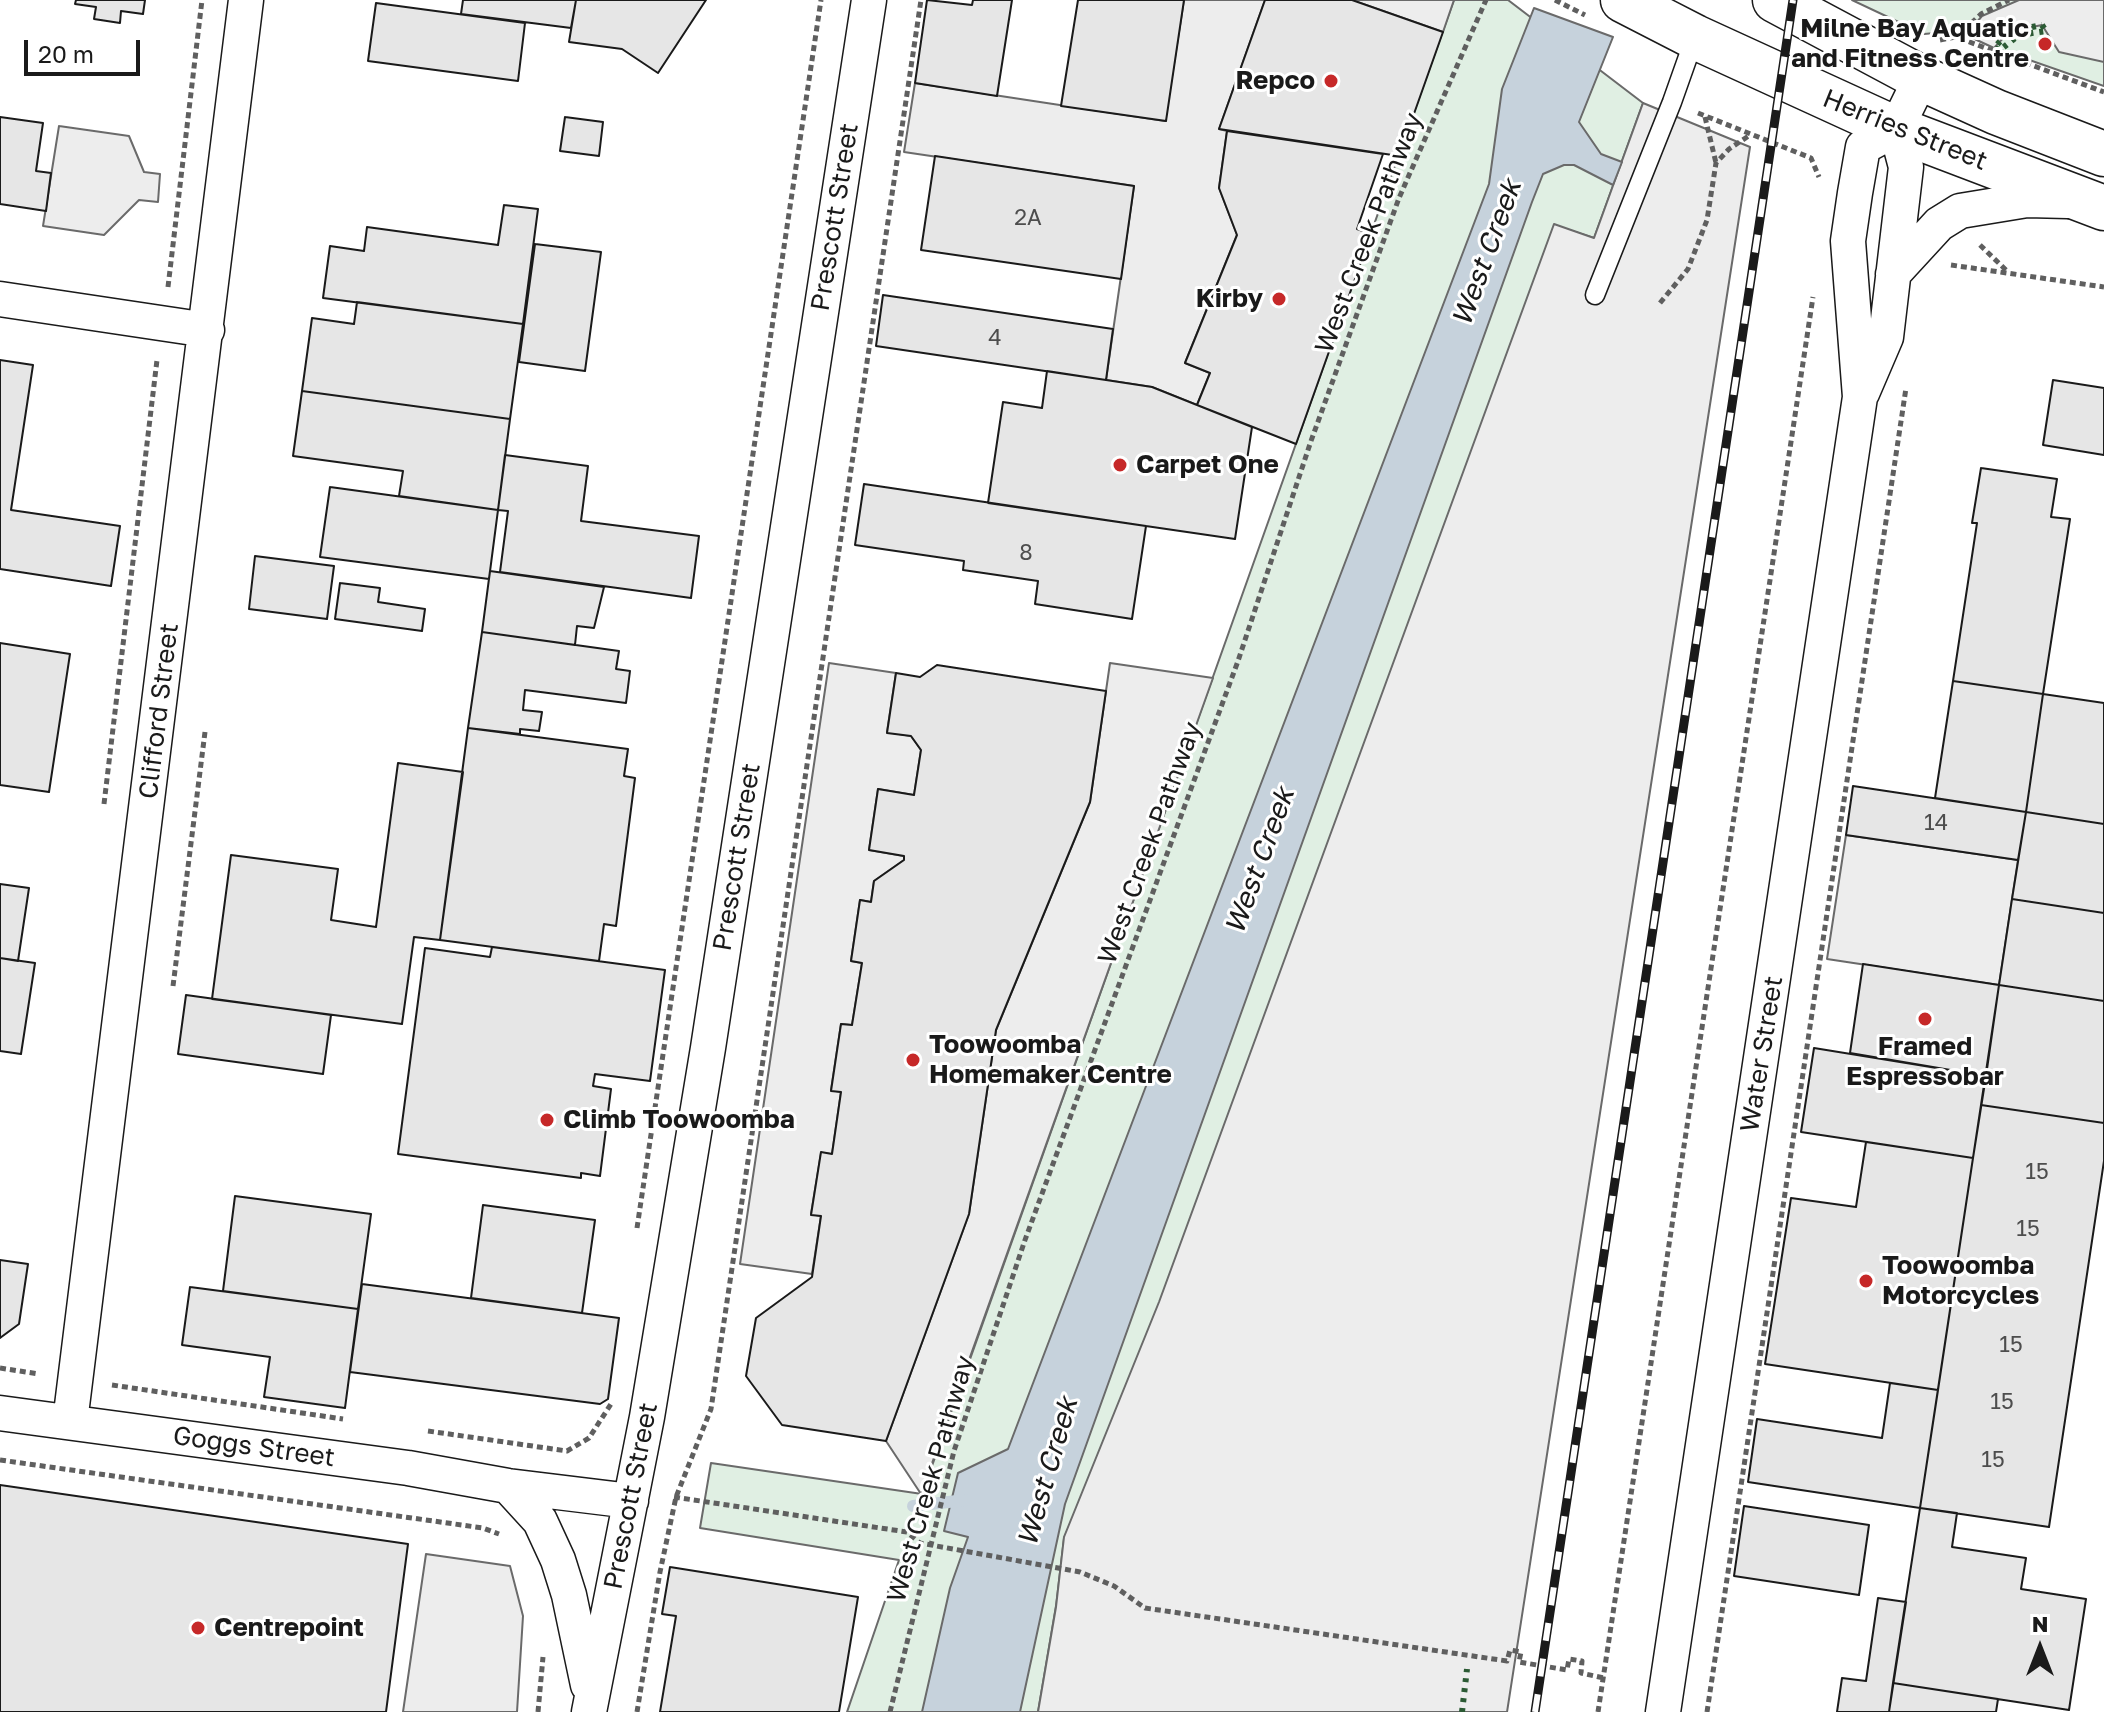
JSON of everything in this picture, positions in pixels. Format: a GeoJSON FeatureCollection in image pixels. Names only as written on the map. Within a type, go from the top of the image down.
{"type":"FeatureCollection","features":[{"type":"Feature","properties":{"kind":"main road","name":"Herries Street"},"geometry":{"type":"LineString","coordinates":[[1775,0],[1924,60],[1996,112],[2104,154]]}},
{"type":"Feature","properties":{"kind":"main road","name":"Herries Street"},"geometry":{"type":"LineString","coordinates":[[1607,9],[1695,37],[1896,129],[2094,205]]}},
{"type":"Feature","properties":{"kind":"street","name":"Clifford Street"},"geometry":{"type":"LineString","coordinates":[[70,1422],[246,0]]}},
{"type":"Feature","properties":{"kind":"street","name":"Prescott Street"},"geometry":{"type":"LineString","coordinates":[[590,1706],[631,1501],[708,1048],[869,0]]}},
{"type":"Feature","properties":{"kind":"street"},"geometry":{"type":"LineString","coordinates":[[1896,129],[1924,60]]}},
{"type":"Feature","properties":{"kind":"street","name":"Water Street"},"geometry":{"type":"LineString","coordinates":[[1663,1712],[1860,397],[1848,241],[1863,147],[1896,129],[1906,167],[1886,337],[1860,397]]}},
{"type":"Feature","properties":{"kind":"street"},"geometry":{"type":"LineString","coordinates":[[1893,274],[1939,224],[1960,211],[2027,200],[2094,205]]}},
{"type":"Feature","properties":{"kind":"street"},"geometry":{"type":"LineString","coordinates":[[0,299],[207,330]]}},
{"type":"Feature","properties":{"kind":"street","name":"Goggs Street"},"geometry":{"type":"LineString","coordinates":[[0,1413],[631,1501]]}},
{"type":"Feature","properties":{"kind":"street"},"geometry":{"type":"LineString","coordinates":[[508,1486],[540,1521],[558,1560],[569,1595],[590,1706]]}},
{"type":"Feature","properties":{"kind":"lane"},"geometry":{"type":"LineString","coordinates":[[1595,295],[1695,37]]}},
{"type":"Feature","properties":{"kind":"path"},"geometry":{"type":"LineString","coordinates":[[104,804],[154,373],[164,324],[202,0]]}},
{"type":"Feature","properties":{"kind":"path"},"geometry":{"type":"LineString","coordinates":[[637,1232],[821,0]]}},
{"type":"Feature","properties":{"kind":"path"},"geometry":{"type":"LineString","coordinates":[[637,1712],[676,1497],[711,1409],[921,0]]}},
{"type":"Feature","properties":{"kind":"path","name":"West Creek Pathway"},"geometry":{"type":"LineString","coordinates":[[890,1712],[954,1451],[1025,1240],[1238,661],[1311,441],[1399,198],[1486,0]]}},
{"type":"Feature","properties":{"kind":"path"},"geometry":{"type":"LineString","coordinates":[[1555,0],[1607,9]]}},
{"type":"Feature","properties":{"kind":"path"},"geometry":{"type":"LineString","coordinates":[[1924,60],[1981,14],[2009,0]]}},
{"type":"Feature","properties":{"kind":"path"},"geometry":{"type":"LineString","coordinates":[[1956,37],[2104,92]]}},
{"type":"Feature","properties":{"kind":"path"},"geometry":{"type":"LineString","coordinates":[[1672,102],[1811,158],[1820,183]]}},
{"type":"Feature","properties":{"kind":"path"},"geometry":{"type":"LineString","coordinates":[[1660,303],[1688,269],[1707,220],[1716,163],[1705,116]]}},
{"type":"Feature","properties":{"kind":"path"},"geometry":{"type":"LineString","coordinates":[[1716,163],[1750,134]]}},
{"type":"Feature","properties":{"kind":"path"},"geometry":{"type":"LineString","coordinates":[[1978,243],[2008,273]]}},
{"type":"Feature","properties":{"kind":"path"},"geometry":{"type":"LineString","coordinates":[[1937,263],[2104,287]]}},
{"type":"Feature","properties":{"kind":"path"},"geometry":{"type":"LineString","coordinates":[[1598,1712],[1815,283]]}},
{"type":"Feature","properties":{"kind":"path"},"geometry":{"type":"LineString","coordinates":[[1707,1712],[1907,384]]}},
{"type":"Feature","properties":{"kind":"path"},"geometry":{"type":"LineString","coordinates":[[173,986],[205,732]]}},
{"type":"Feature","properties":{"kind":"path"},"geometry":{"type":"LineString","coordinates":[[75,1379],[350,1420]]}},
{"type":"Feature","properties":{"kind":"path"},"geometry":{"type":"LineString","coordinates":[[412,1429],[567,1451],[589,1438],[613,1400]]}},
{"type":"Feature","properties":{"kind":"path"},"geometry":{"type":"LineString","coordinates":[[0,1460],[483,1528],[505,1536]]}},
{"type":"Feature","properties":{"kind":"path"},"geometry":{"type":"LineString","coordinates":[[676,1497],[907,1532],[920,1543],[1080,1572],[1114,1586],[1145,1608],[1507,1661],[1510,1650],[1521,1652],[1519,1662],[1567,1670],[1569,1659],[1582,1661],[1581,1673],[1604,1678]]}},
{"type":"Feature","properties":{"kind":"path"},"geometry":{"type":"LineString","coordinates":[[538,1712],[542,1647]]}},
{"type":"Feature","properties":{"kind":"green space"},"geometry":{"type":"Polygon","coordinates":[[[1454,0],[1508,0],[1643,103],[1594,238],[1569,230],[1170,1305],[1064,1538],[1038,1712],[847,1712],[899,1560],[700,1528],[711,1463],[922,1494],[1454,0]]]}},
{"type":"Feature","properties":{"kind":"green space","name":"Milne Bay Aquatic and Fitness Centre"},"geometry":{"type":"Polygon","coordinates":[[[1852,0],[2104,0],[2104,86],[1995,48],[1958,31],[1924,34],[1852,0]]]}},
{"type":"Feature","properties":{"kind":"shaded area"},"geometry":{"type":"Polygon","coordinates":[[[1184,0],[1265,0],[1219,129],[1227,131],[1219,188],[1237,235],[1185,363],[1210,373],[1197,405],[1152,387],[1106,380],[1134,186],[904,152],[915,83],[1165,121],[1184,0]]]}},
{"type":"Feature","properties":{"kind":"shaded area"},"geometry":{"type":"Polygon","coordinates":[[[1352,0],[1454,0],[1443,32],[1352,0]]]}},
{"type":"Feature","properties":{"kind":"shaded area","name":"Milne Bay Aquatic and Fitness Centre"},"geometry":{"type":"Polygon","coordinates":[[[2019,0],[2104,0],[2104,62],[2059,52],[2042,25],[2017,30],[2005,36],[1994,48],[1966,35],[1982,16],[2019,0]]]}},
{"type":"Feature","properties":{"kind":"shaded area"},"geometry":{"type":"Polygon","coordinates":[[[1643,103],[1750,147],[1507,1712],[1038,1712],[1064,1537],[1159,1302],[1554,224],[1594,238],[1643,103]]]}},
{"type":"Feature","properties":{"kind":"shaded area"},"geometry":{"type":"Polygon","coordinates":[[[59,126],[129,136],[144,172],[160,174],[158,202],[139,200],[104,235],[43,226],[59,126]]]}},
{"type":"Feature","properties":{"kind":"shaded area","name":"Toowoomba Homemaker Centre"},"geometry":{"type":"Polygon","coordinates":[[[829,663],[896,673],[887,732],[911,736],[921,750],[914,795],[878,789],[869,850],[904,856],[904,860],[874,881],[871,902],[860,900],[851,961],[862,963],[852,1025],[841,1024],[831,1090],[841,1092],[832,1154],[821,1153],[811,1214],[821,1216],[812,1274],[740,1264],[829,663]]]}},
{"type":"Feature","properties":{"kind":"shaded area"},"geometry":{"type":"Polygon","coordinates":[[[1110,663],[1213,678],[921,1494],[886,1441],[969,1214],[996,1030],[1090,802],[1110,663]]]}},
{"type":"Feature","properties":{"kind":"shaded area"},"geometry":{"type":"Polygon","coordinates":[[[1846,835],[2018,860],[1999,985],[1827,959],[1846,835]]]}},
{"type":"Feature","properties":{"kind":"shaded area","name":"Centrepoint"},"geometry":{"type":"Polygon","coordinates":[[[426,1554],[510,1566],[523,1616],[517,1712],[403,1712],[426,1554]]]}},
{"type":"Feature","properties":{"kind":"water","name":"West Creek"},"geometry":{"type":"Polygon","coordinates":[[[1534,8],[1613,37],[1579,122],[1601,154],[1622,162],[1613,185],[1574,165],[1564,165],[1543,174],[1532,202],[1065,1504],[1020,1712],[922,1712],[950,1588],[968,1537],[944,1531],[958,1473],[1008,1449],[1489,184],[1502,89],[1534,8]]]}},
{"type":"Feature","properties":{"kind":"building"},"geometry":{"type":"Polygon","coordinates":[[[76,0],[145,0],[143,14],[121,11],[120,23],[94,19],[96,7],[75,4],[76,0]]]}},
{"type":"Feature","properties":{"kind":"building"},"geometry":{"type":"Polygon","coordinates":[[[463,0],[576,0],[571,28],[461,14],[463,0]]]}},
{"type":"Feature","properties":{"kind":"building"},"geometry":{"type":"Polygon","coordinates":[[[576,0],[706,0],[658,73],[622,49],[569,42],[576,0]]]}},
{"type":"Feature","properties":{"kind":"building"},"geometry":{"type":"Polygon","coordinates":[[[927,0],[972,5],[973,0],[1012,0],[997,96],[915,83],[927,0]]]}},
{"type":"Feature","properties":{"kind":"building"},"geometry":{"type":"Polygon","coordinates":[[[1078,0],[1184,0],[1166,121],[1061,106],[1078,0]]]}},
{"type":"Feature","properties":{"kind":"building","name":"Repco"},"geometry":{"type":"Polygon","coordinates":[[[1265,0],[1352,0],[1443,32],[1399,156],[1219,129],[1265,0]]]}},
{"type":"Feature","properties":{"kind":"building"},"geometry":{"type":"Polygon","coordinates":[[[376,3],[525,23],[518,81],[368,61],[376,3]]]}},
{"type":"Feature","properties":{"kind":"building"},"geometry":{"type":"Polygon","coordinates":[[[0,117],[43,123],[36,171],[51,173],[46,211],[0,204],[0,117]]]}},
{"type":"Feature","properties":{"kind":"building"},"geometry":{"type":"Polygon","coordinates":[[[565,117],[603,122],[599,156],[560,151],[565,117]]]}},
{"type":"Feature","properties":{"kind":"building","name":"Kirby"},"geometry":{"type":"Polygon","coordinates":[[[1227,131],[1383,154],[1357,229],[1371,234],[1296,444],[1197,405],[1210,373],[1185,363],[1237,235],[1219,188],[1227,131]]]}},
{"type":"Feature","properties":{"kind":"building"},"geometry":{"type":"Polygon","coordinates":[[[935,156],[1134,186],[1121,279],[921,250],[935,156]]]}},
{"type":"Feature","properties":{"kind":"building"},"geometry":{"type":"Polygon","coordinates":[[[504,205],[538,209],[523,324],[323,298],[330,246],[364,251],[367,227],[498,245],[504,205]]]}},
{"type":"Feature","properties":{"kind":"building"},"geometry":{"type":"Polygon","coordinates":[[[535,244],[601,252],[585,371],[519,362],[535,244]]]}},
{"type":"Feature","properties":{"kind":"building"},"geometry":{"type":"Polygon","coordinates":[[[883,295],[1113,329],[1106,380],[876,346],[883,295]]]}},
{"type":"Feature","properties":{"kind":"building"},"geometry":{"type":"Polygon","coordinates":[[[357,302],[523,324],[510,419],[302,391],[312,318],[354,324],[357,302]]]}},
{"type":"Feature","properties":{"kind":"building"},"geometry":{"type":"Polygon","coordinates":[[[0,360],[33,365],[11,510],[120,526],[111,586],[0,569],[0,360]]]}},
{"type":"Feature","properties":{"kind":"building","name":"Carpet One"},"geometry":{"type":"Polygon","coordinates":[[[1047,371],[1152,387],[1252,427],[1235,539],[988,503],[1003,402],[1042,408],[1047,371]]]}},
{"type":"Feature","properties":{"kind":"building"},"geometry":{"type":"Polygon","coordinates":[[[2053,380],[2104,388],[2104,455],[2043,445],[2053,380]]]}},
{"type":"Feature","properties":{"kind":"building"},"geometry":{"type":"Polygon","coordinates":[[[302,391],[510,419],[498,510],[399,496],[403,471],[293,456],[302,391]]]}},
{"type":"Feature","properties":{"kind":"building"},"geometry":{"type":"Polygon","coordinates":[[[505,455],[588,466],[581,521],[699,536],[691,598],[500,572],[508,511],[498,510],[505,455]]]}},
{"type":"Feature","properties":{"kind":"building"},"geometry":{"type":"Polygon","coordinates":[[[1981,468],[2057,479],[2051,517],[2070,519],[2043,694],[1953,681],[1977,523],[1972,523],[1981,468]]]}},
{"type":"Feature","properties":{"kind":"building"},"geometry":{"type":"Polygon","coordinates":[[[864,484],[1146,526],[1132,619],[1035,604],[1038,581],[963,570],[964,561],[855,545],[864,484]]]}},
{"type":"Feature","properties":{"kind":"building"},"geometry":{"type":"Polygon","coordinates":[[[330,487],[498,510],[489,579],[320,557],[330,487]]]}},
{"type":"Feature","properties":{"kind":"building"},"geometry":{"type":"Polygon","coordinates":[[[255,556],[334,566],[327,619],[249,609],[255,556]]]}},
{"type":"Feature","properties":{"kind":"building"},"geometry":{"type":"Polygon","coordinates":[[[490,571],[604,587],[594,628],[577,626],[575,645],[482,632],[490,571]]]}},
{"type":"Feature","properties":{"kind":"building"},"geometry":{"type":"Polygon","coordinates":[[[340,583],[380,588],[378,602],[425,609],[422,631],[335,619],[340,583]]]}},
{"type":"Feature","properties":{"kind":"building"},"geometry":{"type":"Polygon","coordinates":[[[482,632],[619,651],[616,669],[630,671],[626,703],[525,690],[523,710],[542,712],[539,731],[520,729],[520,734],[468,728],[482,632]]]}},
{"type":"Feature","properties":{"kind":"building"},"geometry":{"type":"Polygon","coordinates":[[[0,643],[70,654],[49,792],[0,785],[0,643]]]}},
{"type":"Feature","properties":{"kind":"building","name":"Toowoomba Homemaker Centre"},"geometry":{"type":"Polygon","coordinates":[[[937,665],[1106,691],[1090,802],[996,1030],[969,1214],[886,1441],[782,1425],[746,1376],[756,1318],[812,1277],[821,1216],[811,1215],[821,1152],[832,1154],[841,1092],[831,1091],[841,1024],[852,1025],[862,963],[851,961],[860,900],[871,902],[874,881],[904,860],[904,856],[869,850],[878,789],[914,795],[921,750],[911,736],[887,733],[896,673],[920,677],[937,665]]]}},
{"type":"Feature","properties":{"kind":"building"},"geometry":{"type":"Polygon","coordinates":[[[1953,681],[2043,694],[2026,812],[1935,798],[1953,681]]]}},
{"type":"Feature","properties":{"kind":"building"},"geometry":{"type":"Polygon","coordinates":[[[2043,694],[2104,703],[2104,824],[2026,812],[2043,694]]]}},
{"type":"Feature","properties":{"kind":"building"},"geometry":{"type":"Polygon","coordinates":[[[468,728],[628,749],[624,776],[635,778],[616,926],[604,924],[599,961],[440,940],[468,728]]]}},
{"type":"Feature","properties":{"kind":"building"},"geometry":{"type":"Polygon","coordinates":[[[398,763],[463,772],[440,940],[414,937],[402,1024],[212,999],[231,855],[338,869],[331,920],[376,927],[398,763]]]}},
{"type":"Feature","properties":{"kind":"building"},"geometry":{"type":"Polygon","coordinates":[[[1853,786],[2026,812],[2018,860],[1846,835],[1853,786]]]}},
{"type":"Feature","properties":{"kind":"building"},"geometry":{"type":"Polygon","coordinates":[[[2026,812],[2104,824],[2104,913],[2012,899],[2026,812]]]}},
{"type":"Feature","properties":{"kind":"building"},"geometry":{"type":"Polygon","coordinates":[[[0,884],[29,888],[18,961],[0,958],[0,884]]]}},
{"type":"Feature","properties":{"kind":"building"},"geometry":{"type":"Polygon","coordinates":[[[2012,899],[2104,913],[2104,1001],[1999,985],[2012,899]]]}},
{"type":"Feature","properties":{"kind":"building"},"geometry":{"type":"Polygon","coordinates":[[[492,947],[665,970],[650,1081],[595,1074],[593,1086],[611,1089],[600,1176],[581,1173],[581,1178],[398,1154],[425,948],[490,957],[492,947]]]}},
{"type":"Feature","properties":{"kind":"building"},"geometry":{"type":"Polygon","coordinates":[[[0,958],[35,963],[21,1054],[0,1051],[0,958]]]}},
{"type":"Feature","properties":{"kind":"building","name":"Framed Espressobar"},"geometry":{"type":"Polygon","coordinates":[[[1863,964],[1999,985],[1986,1076],[1850,1053],[1863,964]]]}},
{"type":"Feature","properties":{"kind":"building"},"geometry":{"type":"Polygon","coordinates":[[[1999,985],[2104,1001],[2104,1123],[1981,1105],[1999,985]]]}},
{"type":"Feature","properties":{"kind":"building"},"geometry":{"type":"Polygon","coordinates":[[[186,995],[331,1015],[323,1074],[178,1054],[186,995]]]}},
{"type":"Feature","properties":{"kind":"building"},"geometry":{"type":"Polygon","coordinates":[[[1814,1048],[1986,1076],[1973,1158],[1801,1132],[1814,1048]]]}},
{"type":"Feature","properties":{"kind":"building"},"geometry":{"type":"Polygon","coordinates":[[[1981,1105],[2104,1123],[2104,1161],[2049,1527],[1920,1508],[1981,1105]]]}},
{"type":"Feature","properties":{"kind":"building","name":"Toowoomba Motorcycles"},"geometry":{"type":"Polygon","coordinates":[[[1866,1142],[1973,1158],[1938,1390],[1765,1364],[1791,1198],[1856,1207],[1866,1142]]]}},
{"type":"Feature","properties":{"kind":"building"},"geometry":{"type":"Polygon","coordinates":[[[235,1196],[371,1214],[358,1309],[223,1291],[235,1196]]]}},
{"type":"Feature","properties":{"kind":"building"},"geometry":{"type":"Polygon","coordinates":[[[483,1205],[595,1220],[582,1313],[471,1298],[483,1205]]]}},
{"type":"Feature","properties":{"kind":"building"},"geometry":{"type":"Polygon","coordinates":[[[0,1260],[28,1264],[19,1324],[0,1338],[0,1260]]]}},
{"type":"Feature","properties":{"kind":"building"},"geometry":{"type":"Polygon","coordinates":[[[362,1284],[619,1318],[608,1399],[600,1404],[350,1372],[362,1284]]]}},
{"type":"Feature","properties":{"kind":"building"},"geometry":{"type":"Polygon","coordinates":[[[190,1287],[358,1309],[345,1408],[264,1397],[270,1357],[182,1345],[190,1287]]]}},
{"type":"Feature","properties":{"kind":"building"},"geometry":{"type":"Polygon","coordinates":[[[1890,1383],[1938,1390],[1920,1508],[1748,1482],[1757,1419],[1882,1438],[1890,1383]]]}},
{"type":"Feature","properties":{"kind":"building","name":"Centrepoint"},"geometry":{"type":"Polygon","coordinates":[[[0,1485],[408,1544],[386,1712],[0,1712],[0,1485]]]}},
{"type":"Feature","properties":{"kind":"building"},"geometry":{"type":"Polygon","coordinates":[[[1744,1506],[1869,1525],[1859,1595],[1734,1576],[1744,1506]]]}},
{"type":"Feature","properties":{"kind":"building"},"geometry":{"type":"Polygon","coordinates":[[[1920,1508],[1957,1513],[1952,1547],[2026,1558],[2021,1589],[2086,1599],[2069,1710],[1893,1683],[1920,1508]]]}},
{"type":"Feature","properties":{"kind":"building"},"geometry":{"type":"Polygon","coordinates":[[[670,1567],[858,1597],[839,1712],[660,1712],[676,1616],[662,1614],[670,1567]]]}},
{"type":"Feature","properties":{"kind":"building"},"geometry":{"type":"Polygon","coordinates":[[[1878,1598],[1906,1602],[1889,1712],[1837,1712],[1842,1678],[1866,1681],[1878,1598]]]}},
{"type":"Feature","properties":{"kind":"building"},"geometry":{"type":"Polygon","coordinates":[[[1893,1683],[1998,1699],[1996,1712],[1889,1712],[1893,1683]]]}},
{"type":"Feature","properties":{"kind":"waterway"},"geometry":{"type":"LineString","coordinates":[[913,1506],[966,1500]]}},
{"type":"Feature","properties":{"kind":"railway"},"geometry":{"type":"LineString","coordinates":[[1535,1712],[1793,0]]}},
{"type":"Feature","properties":{"kind":"hedge"},"geometry":{"type":"LineString","coordinates":[[2042,25],[2046,31],[2019,35],[2000,50],[1994,48],[2005,36],[2017,30],[2042,25]]}},
{"type":"Feature","properties":{"kind":"hedge"},"geometry":{"type":"LineString","coordinates":[[1462,1712],[1467,1669]]}},
{"type":"Feature","properties":{"kind":"place","name":"Milne Bay Aquatic and Fitness Centre"},"geometry":{"type":"Point","coordinates":[2045,44]}},
{"type":"Feature","properties":{"kind":"place","name":"Repco"},"geometry":{"type":"Point","coordinates":[1331,81]}},
{"type":"Feature","properties":{"kind":"place","name":"Kirby"},"geometry":{"type":"Point","coordinates":[1279,299]}},
{"type":"Feature","properties":{"kind":"place","name":"Carpet One"},"geometry":{"type":"Point","coordinates":[1120,465]}},
{"type":"Feature","properties":{"kind":"place","name":"Framed Espressobar"},"geometry":{"type":"Point","coordinates":[1925,1019]}},
{"type":"Feature","properties":{"kind":"place","name":"Toowoomba Homemaker Centre"},"geometry":{"type":"Point","coordinates":[913,1060]}},
{"type":"Feature","properties":{"kind":"place","name":"Climb Toowoomba"},"geometry":{"type":"Point","coordinates":[547,1120]}},
{"type":"Feature","properties":{"kind":"place","name":"Toowoomba Motorcycles"},"geometry":{"type":"Point","coordinates":[1866,1281]}},
{"type":"Feature","properties":{"kind":"place","name":"Centrepoint"},"geometry":{"type":"Point","coordinates":[198,1628]}}]}
